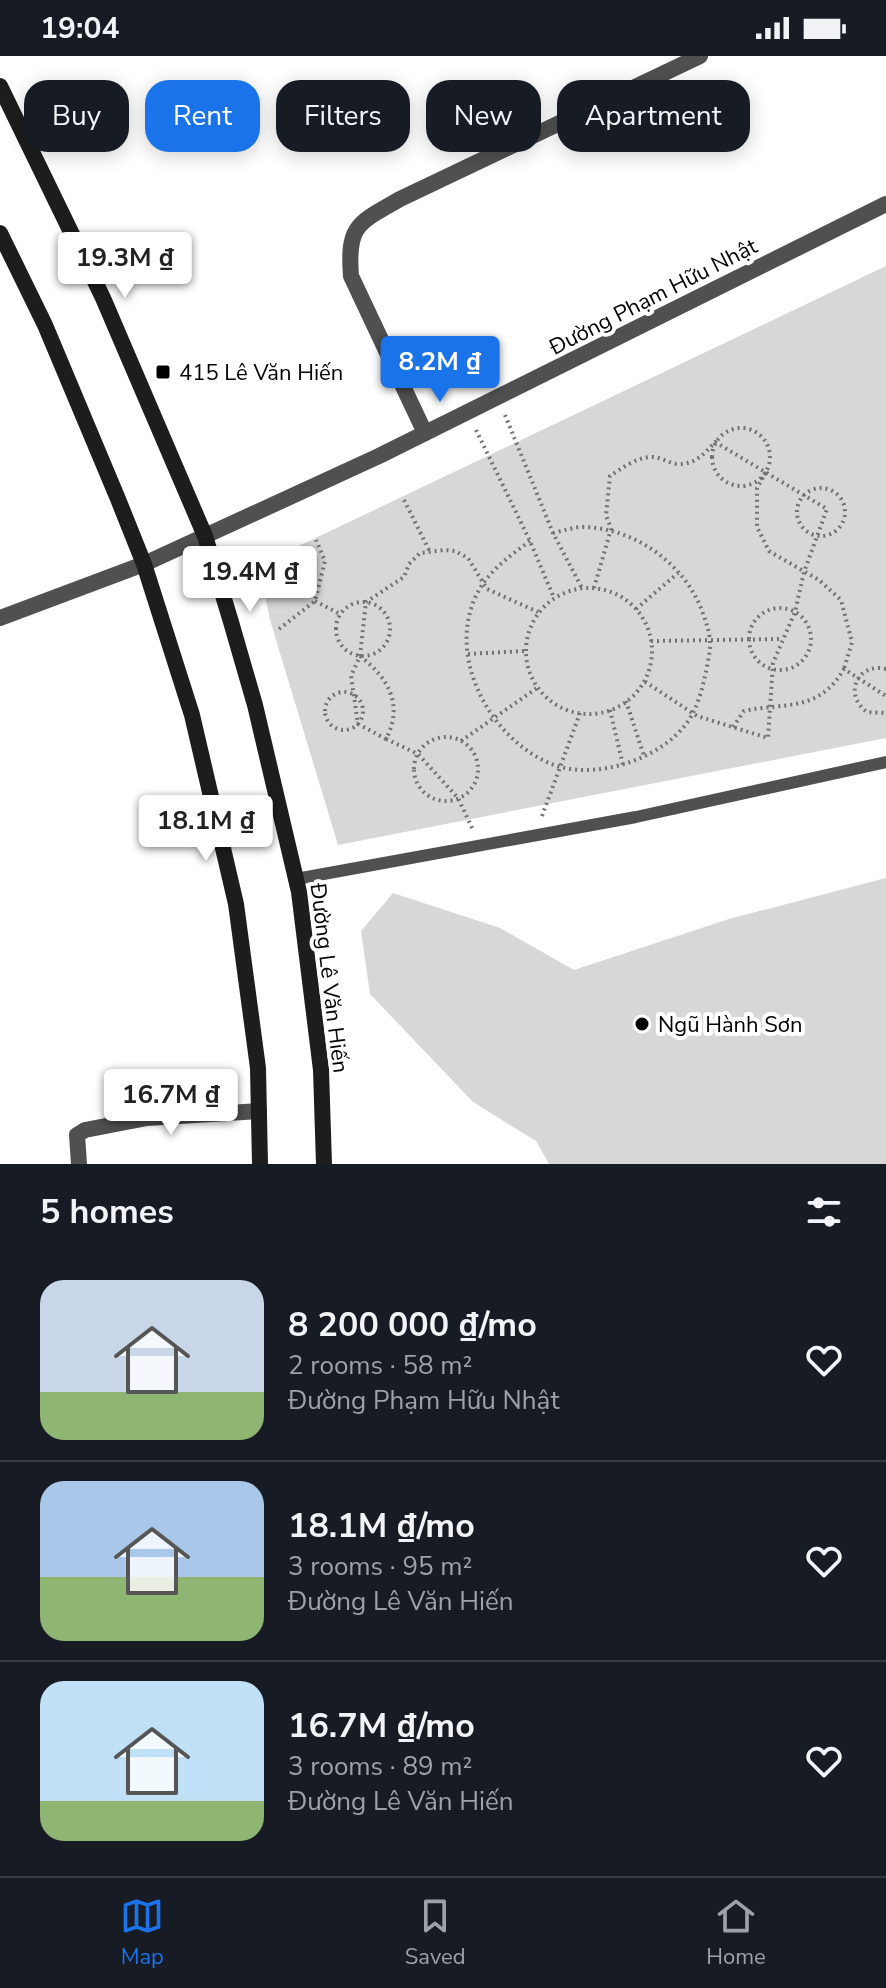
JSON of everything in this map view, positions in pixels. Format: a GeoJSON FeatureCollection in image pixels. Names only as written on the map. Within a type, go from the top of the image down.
{"type":"FeatureCollection","features":[{"type":"Feature","properties":{"kind":"main road","name":"Đường Lê Văn Hiến"},"geometry":{"type":"LineString","coordinates":[[0,86],[103,298],[205,536],[255,705],[296,879],[321,1070],[324,1164]]}},
{"type":"Feature","properties":{"kind":"main road"},"geometry":{"type":"LineString","coordinates":[[0,233],[45,325],[144,564],[192,715],[236,904],[258,1068],[260,1164]]}},
{"type":"Feature","properties":{"kind":"street"},"geometry":{"type":"LineString","coordinates":[[425,433],[351,276],[349,253],[352,233],[365,219],[400,199],[700,56]]}},
{"type":"Feature","properties":{"kind":"street","name":"Đường Phạm Hữu Nhật"},"geometry":{"type":"LineString","coordinates":[[0,618],[144,564],[468,414],[886,204]]}},
{"type":"Feature","properties":{"kind":"street"},"geometry":{"type":"LineString","coordinates":[[79,1164],[77,1135],[85,1130],[147,1118],[259,1111]]}},
{"type":"Feature","properties":{"kind":"lane"},"geometry":{"type":"LineString","coordinates":[[296,879],[636,817],[886,762]]}},
{"type":"Feature","properties":{"kind":"path"},"geometry":{"type":"LineString","coordinates":[[499,398],[553,533],[582,588]]}},
{"type":"Feature","properties":{"kind":"path"},"geometry":{"type":"LineString","coordinates":[[468,414],[554,598]]}},
{"type":"Feature","properties":{"kind":"path"},"geometry":{"type":"LineString","coordinates":[[594,588],[610,532],[606,515],[610,476],[647,457],[661,458],[675,464],[699,459],[729,430],[738,428],[756,432],[768,446],[769,464],[757,488],[757,527],[769,551],[819,580],[841,600],[852,642],[837,681],[813,699],[783,708],[744,711],[733,727]]}},
{"type":"Feature","properties":{"kind":"path"},"geometry":{"type":"LineString","coordinates":[[715,442],[712,462],[721,479],[740,486],[759,480],[766,472]]}},
{"type":"Feature","properties":{"kind":"path"},"geometry":{"type":"LineString","coordinates":[[644,681],[693,713],[768,738],[772,669],[781,639],[795,612],[804,572],[827,509],[715,442]]}},
{"type":"Feature","properties":{"kind":"path"},"geometry":{"type":"LineString","coordinates":[[818,487],[840,496],[845,512],[840,527],[833,533],[817,536],[810,533],[799,523],[797,508],[803,495],[818,487]]}},
{"type":"Feature","properties":{"kind":"path"},"geometry":{"type":"LineString","coordinates":[[404,500],[429,550]]}},
{"type":"Feature","properties":{"kind":"path"},"geometry":{"type":"LineString","coordinates":[[530,541],[503,560],[473,602],[466,634],[469,666],[474,679],[494,718],[516,742],[549,763],[588,771],[623,765],[644,756],[680,731],[693,713],[708,666],[711,640],[693,589],[665,558],[632,537],[610,532],[581,527],[553,533]]}},
{"type":"Feature","properties":{"kind":"path"},"geometry":{"type":"LineString","coordinates":[[279,629],[315,601],[325,561],[316,540]]}},
{"type":"Feature","properties":{"kind":"path"},"geometry":{"type":"LineString","coordinates":[[386,739],[393,725],[391,691],[380,673],[360,656],[344,648],[338,640],[336,632],[340,614],[351,604],[366,602],[392,586],[404,577],[409,564],[420,553],[429,550],[455,551],[468,558],[487,589],[538,612]]}},
{"type":"Feature","properties":{"kind":"path"},"geometry":{"type":"LineString","coordinates":[[636,609],[678,573]]}},
{"type":"Feature","properties":{"kind":"path"},"geometry":{"type":"LineString","coordinates":[[582,588],[609,591],[636,609],[646,624],[651,641],[651,661],[644,681],[626,701],[595,714],[563,709],[549,700],[537,688],[528,670],[525,651],[528,630],[538,612],[554,598],[582,588]]}},
{"type":"Feature","properties":{"kind":"path"},"geometry":{"type":"LineString","coordinates":[[315,601],[340,614]]}},
{"type":"Feature","properties":{"kind":"path"},"geometry":{"type":"LineString","coordinates":[[352,694],[334,695],[326,705],[326,718],[340,730],[353,728],[361,719],[363,708],[352,694],[351,676],[360,656],[366,602]]}},
{"type":"Feature","properties":{"kind":"path"},"geometry":{"type":"LineString","coordinates":[[360,656],[378,651],[389,636],[387,618],[382,610],[366,602]]}},
{"type":"Feature","properties":{"kind":"path"},"geometry":{"type":"LineString","coordinates":[[784,609],[795,612],[808,626],[810,646],[807,655],[792,667],[772,669],[756,658],[749,640],[756,620],[764,613],[784,609]]}},
{"type":"Feature","properties":{"kind":"path"},"geometry":{"type":"LineString","coordinates":[[651,641],[781,639]]}},
{"type":"Feature","properties":{"kind":"path"},"geometry":{"type":"LineString","coordinates":[[468,654],[525,651]]}},
{"type":"Feature","properties":{"kind":"path"},"geometry":{"type":"LineString","coordinates":[[844,669],[886,696]]}},
{"type":"Feature","properties":{"kind":"path"},"geometry":{"type":"LineString","coordinates":[[886,669],[870,669],[858,677],[853,693],[860,708],[875,715],[886,713]]}},
{"type":"Feature","properties":{"kind":"path"},"geometry":{"type":"LineString","coordinates":[[461,741],[537,688]]}},
{"type":"Feature","properties":{"kind":"path"},"geometry":{"type":"LineString","coordinates":[[626,701],[644,756]]}},
{"type":"Feature","properties":{"kind":"path"},"geometry":{"type":"LineString","coordinates":[[610,710],[623,765]]}},
{"type":"Feature","properties":{"kind":"path"},"geometry":{"type":"LineString","coordinates":[[536,836],[580,713]]}},
{"type":"Feature","properties":{"kind":"path"},"geometry":{"type":"LineString","coordinates":[[358,724],[418,754],[458,798],[481,846]]}},
{"type":"Feature","properties":{"kind":"path"},"geometry":{"type":"LineString","coordinates":[[441,737],[461,741],[475,755],[477,775],[473,785],[458,798],[436,799],[426,794],[415,775],[414,764],[423,746],[441,737]]}},
{"type":"Feature","properties":{"kind":"shaded area"},"geometry":{"type":"Polygon","coordinates":[[[886,266],[886,738],[338,845],[270,620],[259,565],[886,266]]]}},
{"type":"Feature","properties":{"kind":"shaded area","name":"Ngũ Hành Sơn"},"geometry":{"type":"Polygon","coordinates":[[[886,878],[886,1164],[549,1164],[536,1141],[473,1102],[370,994],[361,931],[393,893],[500,928],[574,970],[729,919],[886,878]]]}},
{"type":"Feature","properties":{"kind":"place","name":"415 Lê Văn Hiến"},"geometry":{"type":"Point","coordinates":[163,372]}},
{"type":"Feature","properties":{"kind":"place","name":"Ngũ Hành Sơn"},"geometry":{"type":"Point","coordinates":[642,1024]}}]}
